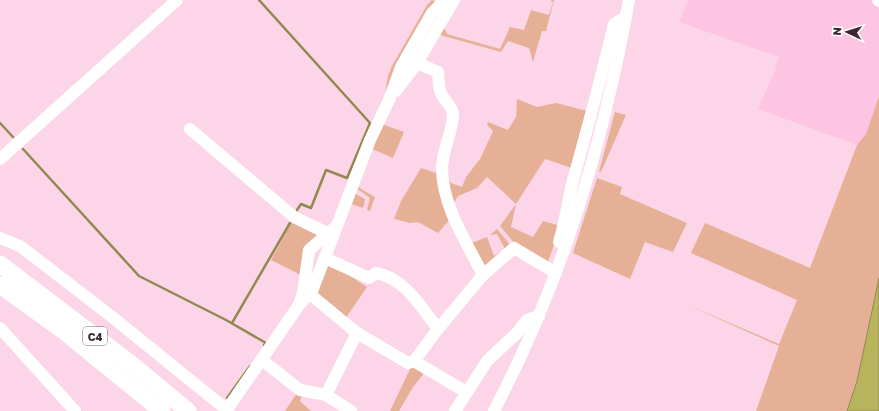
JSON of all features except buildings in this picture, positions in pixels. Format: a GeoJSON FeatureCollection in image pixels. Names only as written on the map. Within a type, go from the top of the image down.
{"type":"FeatureCollection","features":[{"type":"Feature","properties":{"kind":"highway","name":"C4"},"geometry":{"type":"LineString","coordinates":[[0,264],[130,363],[188,411]]}},
{"type":"Feature","properties":{"kind":"highway","name":"C4"},"geometry":{"type":"LineString","coordinates":[[0,285],[61,330],[162,411]]}},
{"type":"Feature","properties":{"kind":"street"},"geometry":{"type":"LineString","coordinates":[[0,159],[177,0]]}},
{"type":"Feature","properties":{"kind":"street"},"geometry":{"type":"LineString","coordinates":[[494,411],[539,316],[553,271],[581,202],[600,136],[615,74],[629,0]]}},
{"type":"Feature","properties":{"kind":"street"},"geometry":{"type":"LineString","coordinates":[[389,100],[417,63],[447,1]]}},
{"type":"Feature","properties":{"kind":"street"},"geometry":{"type":"LineString","coordinates":[[0,238],[20,246],[111,316],[226,410],[299,305],[325,258],[331,235],[370,140],[389,100],[401,67],[432,13],[447,1]]}},
{"type":"Feature","properties":{"kind":"street"},"geometry":{"type":"LineString","coordinates":[[417,63],[438,72],[441,93],[449,104],[453,115],[443,153],[443,185],[456,221],[483,276]]}},
{"type":"Feature","properties":{"kind":"street"},"geometry":{"type":"LineString","coordinates":[[190,129],[294,217],[331,235]]}},
{"type":"Feature","properties":{"kind":"street"},"geometry":{"type":"LineString","coordinates":[[307,291],[309,250],[331,235]]}},
{"type":"Feature","properties":{"kind":"street"},"geometry":{"type":"LineString","coordinates":[[307,291],[358,333],[408,363],[414,361],[438,329],[483,276],[514,248],[553,271]]}},
{"type":"Feature","properties":{"kind":"street"},"geometry":{"type":"LineString","coordinates":[[325,258],[369,278],[376,272],[396,281],[407,289],[438,329]]}},
{"type":"Feature","properties":{"kind":"street"},"geometry":{"type":"LineString","coordinates":[[455,411],[487,361],[518,333],[528,320],[539,316]]}},
{"type":"Feature","properties":{"kind":"street"},"geometry":{"type":"LineString","coordinates":[[0,328],[75,411]]}},
{"type":"Feature","properties":{"kind":"street"},"geometry":{"type":"LineString","coordinates":[[326,395],[358,333]]}},
{"type":"Feature","properties":{"kind":"street"},"geometry":{"type":"LineString","coordinates":[[262,360],[300,390],[326,395],[351,411]]}},
{"type":"Feature","properties":{"kind":"street"},"geometry":{"type":"LineString","coordinates":[[414,361],[466,392]]}},
{"type":"Feature","properties":{"kind":"shaded area"},"geometry":{"type":"Polygon","coordinates":[[[432,0],[436,2],[385,94],[388,76],[392,66],[427,5],[432,0]]]}},
{"type":"Feature","properties":{"kind":"shaded area"},"geometry":{"type":"Polygon","coordinates":[[[550,0],[554,0],[546,31],[542,31],[533,62],[529,48],[508,41],[501,52],[437,34],[443,24],[447,34],[500,49],[510,27],[524,30],[531,10],[549,15],[553,2],[550,0]]]}},
{"type":"Feature","properties":{"kind":"shaded area"},"geometry":{"type":"Polygon","coordinates":[[[688,0],[871,0],[879,3],[879,96],[866,134],[857,145],[758,109],[776,68],[775,67],[779,57],[679,22],[688,0]]]}},
{"type":"Feature","properties":{"kind":"shaded area"},"geometry":{"type":"Polygon","coordinates":[[[879,96],[879,278],[857,381],[847,411],[756,411],[779,346],[685,304],[779,344],[797,300],[691,253],[705,223],[810,268],[857,145],[866,134],[879,96]]]}},
{"type":"Feature","properties":{"kind":"shaded area"},"geometry":{"type":"Polygon","coordinates":[[[517,99],[537,107],[556,103],[591,112],[575,169],[545,159],[516,204],[487,177],[477,188],[458,196],[453,204],[444,175],[451,183],[462,187],[466,177],[480,159],[493,131],[487,125],[488,122],[508,130],[516,117],[517,99]]]}},
{"type":"Feature","properties":{"kind":"shaded area"},"geometry":{"type":"Polygon","coordinates":[[[615,112],[626,115],[601,172],[599,172],[615,112]]]}},
{"type":"Feature","properties":{"kind":"shaded area"},"geometry":{"type":"Polygon","coordinates":[[[382,124],[404,132],[393,158],[370,148],[382,124]]]}},
{"type":"Feature","properties":{"kind":"shaded area"},"geometry":{"type":"Polygon","coordinates":[[[421,168],[439,174],[451,218],[438,233],[418,222],[410,223],[394,219],[401,201],[421,168]]]}},
{"type":"Feature","properties":{"kind":"shaded area"},"geometry":{"type":"Polygon","coordinates":[[[597,178],[622,187],[620,194],[687,223],[673,252],[645,242],[630,279],[573,253],[597,178]]]}},
{"type":"Feature","properties":{"kind":"shaded area"},"geometry":{"type":"Polygon","coordinates":[[[356,186],[375,197],[370,211],[367,210],[370,198],[356,188],[356,186]]]}},
{"type":"Feature","properties":{"kind":"shaded area"},"geometry":{"type":"Polygon","coordinates":[[[354,193],[365,199],[363,208],[349,203],[354,193]]]}},
{"type":"Feature","properties":{"kind":"shaded area"},"geometry":{"type":"Polygon","coordinates":[[[516,204],[511,227],[533,237],[543,221],[561,226],[548,262],[515,244],[500,226],[516,204]]]}},
{"type":"Feature","properties":{"kind":"shaded area"},"geometry":{"type":"Polygon","coordinates":[[[293,220],[317,231],[318,237],[303,276],[271,260],[293,220]]]}},
{"type":"Feature","properties":{"kind":"shaded area"},"geometry":{"type":"Polygon","coordinates":[[[497,229],[511,246],[484,268],[472,243],[487,237],[494,256],[505,249],[497,234],[490,235],[497,229]]]}},
{"type":"Feature","properties":{"kind":"shaded area"},"geometry":{"type":"Polygon","coordinates":[[[329,262],[367,287],[345,319],[316,294],[329,262]]]}},
{"type":"Feature","properties":{"kind":"shaded area"},"geometry":{"type":"Polygon","coordinates":[[[879,278],[879,411],[847,411],[857,381],[879,278]]]}},
{"type":"Feature","properties":{"kind":"shaded area"},"geometry":{"type":"Polygon","coordinates":[[[411,367],[418,367],[425,372],[413,387],[399,411],[390,411],[411,367]]]}},
{"type":"Feature","properties":{"kind":"shaded area"},"geometry":{"type":"Polygon","coordinates":[[[297,393],[303,394],[300,401],[311,411],[285,411],[297,393]]]}},
{"type":"Feature","properties":{"kind":"waterway"},"geometry":{"type":"LineString","coordinates":[[259,0],[370,123],[347,178],[326,170],[311,208],[301,204],[297,210]]}},
{"type":"Feature","properties":{"kind":"waterway"},"geometry":{"type":"LineString","coordinates":[[0,123],[13,137]]}},
{"type":"Feature","properties":{"kind":"waterway"},"geometry":{"type":"LineString","coordinates":[[23,149],[139,276],[226,320],[266,343],[264,345]]}},
{"type":"Feature","properties":{"kind":"waterway"},"geometry":{"type":"LineString","coordinates":[[232,323],[290,223]]}},
{"type":"Feature","properties":{"kind":"waterway"},"geometry":{"type":"LineString","coordinates":[[227,398],[250,366]]}}]}
